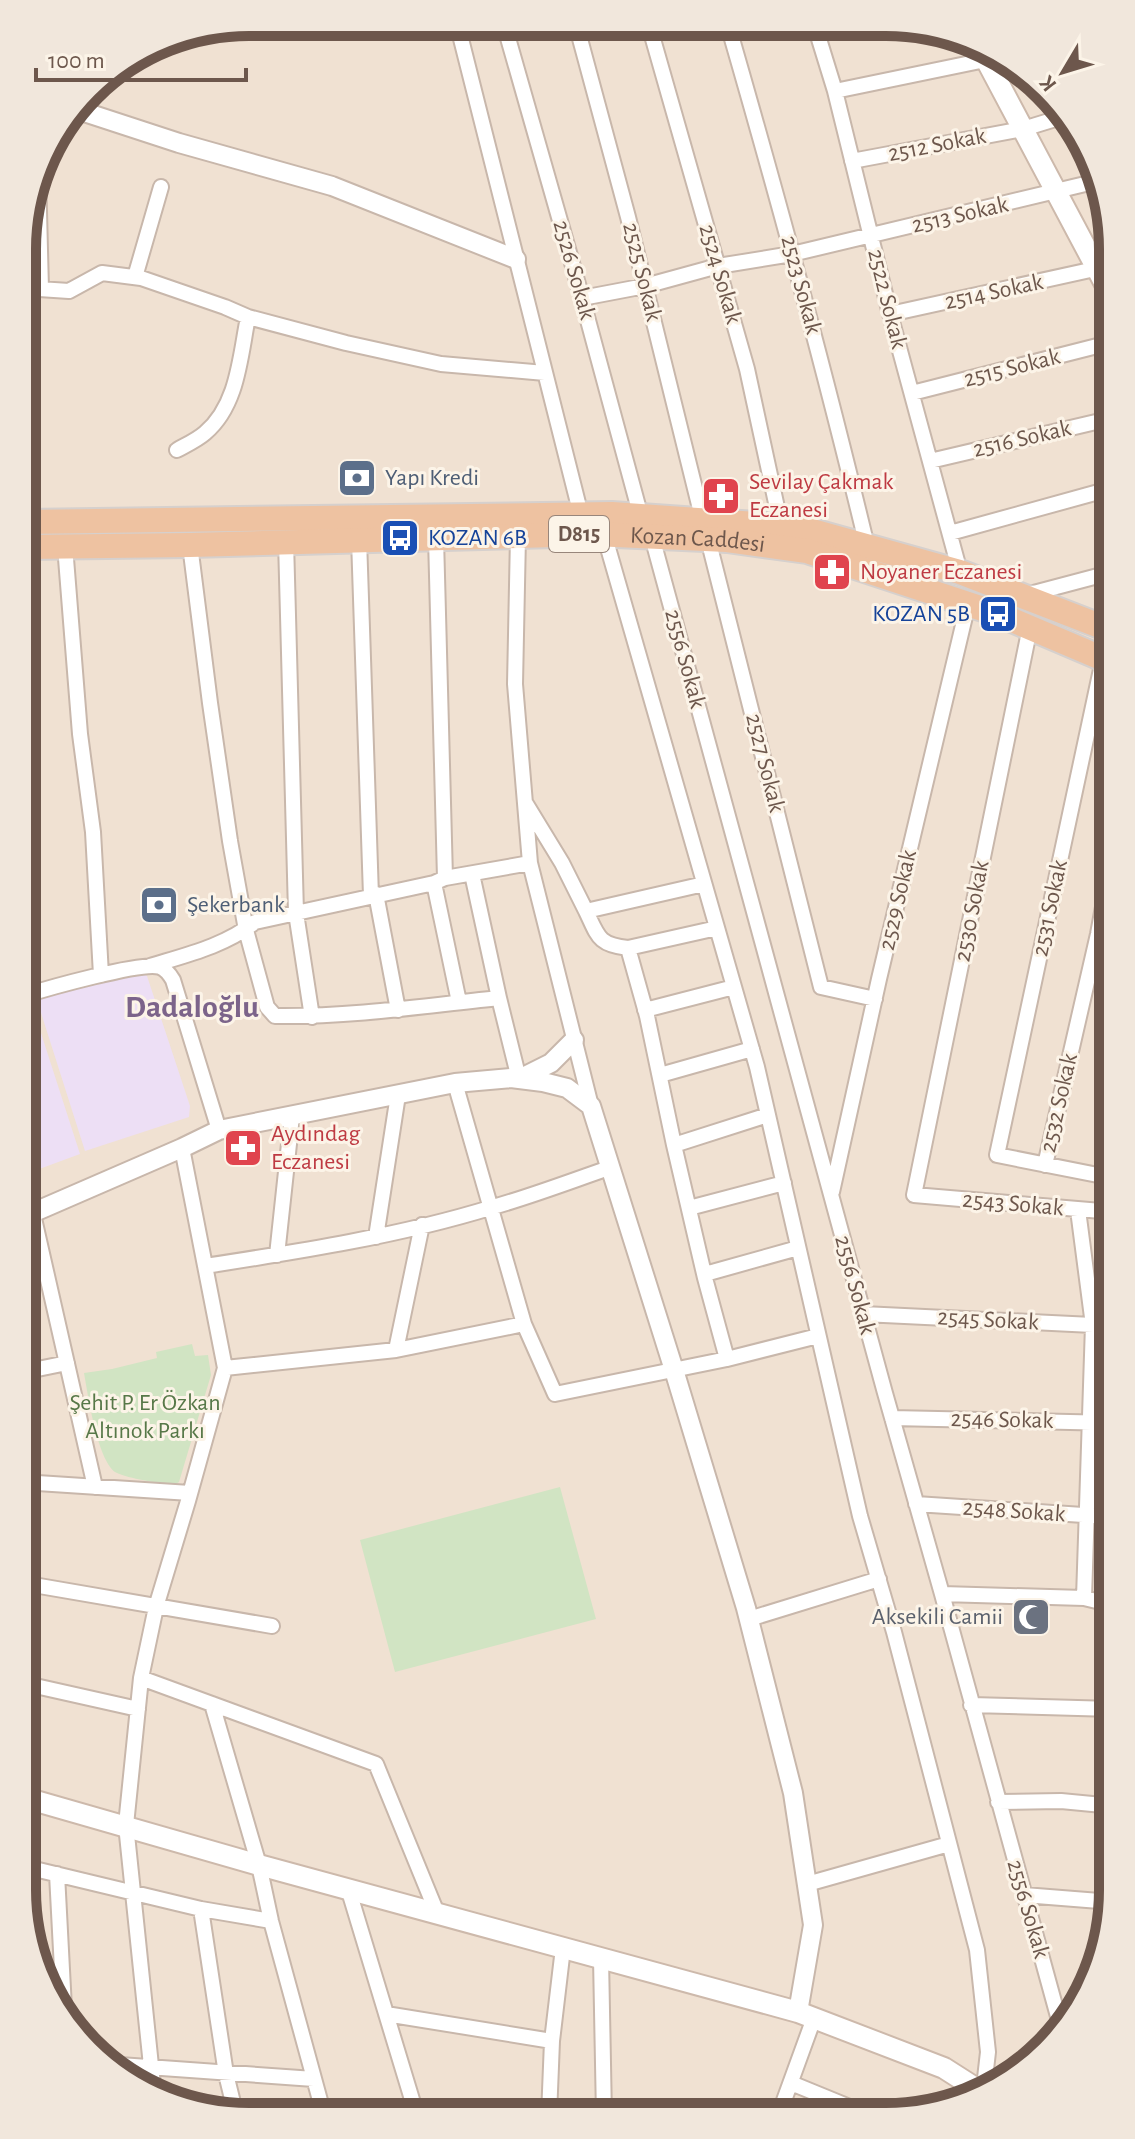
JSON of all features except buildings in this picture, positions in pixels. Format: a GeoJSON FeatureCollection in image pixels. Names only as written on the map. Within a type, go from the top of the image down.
{"type":"FeatureCollection","features":[{"type":"Feature","properties":{"kind":"highway","name":"Kozan Caddesi"},"geometry":{"type":"LineString","coordinates":[[36,522],[612,514],[646,527]]}},
{"type":"Feature","properties":{"kind":"highway","name":"Kozan Caddesi"},"geometry":{"type":"LineString","coordinates":[[36,547],[604,534],[646,527],[706,530],[798,527],[960,572],[1099,626]]}},
{"type":"Feature","properties":{"kind":"highway","name":"Kozan Caddesi"},"geometry":{"type":"LineString","coordinates":[[706,530],[807,551],[968,604],[1099,658]]}},
{"type":"Feature","properties":{"kind":"main road"},"geometry":{"type":"LineString","coordinates":[[992,65],[1056,192],[1099,259]]}},
{"type":"Feature","properties":{"kind":"main road"},"geometry":{"type":"LineString","coordinates":[[36,1801],[806,2015],[944,2068],[973,2084]]}},
{"type":"Feature","properties":{"kind":"street"},"geometry":{"type":"LineString","coordinates":[[460,36],[581,515]]}},
{"type":"Feature","properties":{"kind":"street","name":"2526 Sokak"},"geometry":{"type":"LineString","coordinates":[[507,36],[646,527]]}},
{"type":"Feature","properties":{"kind":"street","name":"2525 Sokak"},"geometry":{"type":"LineString","coordinates":[[579,36],[706,530]]}},
{"type":"Feature","properties":{"kind":"street","name":"2524 Sokak"},"geometry":{"type":"LineString","coordinates":[[652,36],[747,369],[781,526]]}},
{"type":"Feature","properties":{"kind":"street","name":"2523 Sokak"},"geometry":{"type":"LineString","coordinates":[[731,36],[834,408],[867,546]]}},
{"type":"Feature","properties":{"kind":"street","name":"2522 Sokak"},"geometry":{"type":"LineString","coordinates":[[818,36],[960,572]]}},
{"type":"Feature","properties":{"kind":"street"},"geometry":{"type":"LineString","coordinates":[[835,91],[981,59]]}},
{"type":"Feature","properties":{"kind":"street"},"geometry":{"type":"LineString","coordinates":[[86,112],[179,143],[332,186],[516,259]]}},
{"type":"Feature","properties":{"kind":"street","name":"2512 Sokak"},"geometry":{"type":"LineString","coordinates":[[852,161],[1023,129],[1055,119]]}},
{"type":"Feature","properties":{"kind":"street","name":"2513 Sokak"},"geometry":{"type":"LineString","coordinates":[[582,298],[645,286],[718,266],[872,236],[1089,183]]}},
{"type":"Feature","properties":{"kind":"street"},"geometry":{"type":"LineString","coordinates":[[135,277],[161,187]]}},
{"type":"Feature","properties":{"kind":"street"},"geometry":{"type":"LineString","coordinates":[[39,215],[41,289]]}},
{"type":"Feature","properties":{"kind":"street","name":"2514 Sokak"},"geometry":{"type":"LineString","coordinates":[[890,314],[1099,269]]}},
{"type":"Feature","properties":{"kind":"street"},"geometry":{"type":"LineString","coordinates":[[36,289],[69,291],[102,273],[135,277],[248,317],[346,343],[441,364],[545,373]]}},
{"type":"Feature","properties":{"kind":"street"},"geometry":{"type":"LineString","coordinates":[[177,450],[204,434],[223,413],[232,392],[248,317]]}},
{"type":"Feature","properties":{"kind":"street","name":"2515 Sokak"},"geometry":{"type":"LineString","coordinates":[[912,393],[1099,346]]}},
{"type":"Feature","properties":{"kind":"street","name":"2516 Sokak"},"geometry":{"type":"LineString","coordinates":[[930,461],[1099,421]]}},
{"type":"Feature","properties":{"kind":"street"},"geometry":{"type":"LineString","coordinates":[[950,533],[1099,492]]}},
{"type":"Feature","properties":{"kind":"street","name":"2556 Sokak"},"geometry":{"type":"LineString","coordinates":[[646,527],[1059,2014]]}},
{"type":"Feature","properties":{"kind":"street","name":"2527 Sokak"},"geometry":{"type":"LineString","coordinates":[[706,530],[821,987],[875,999]]}},
{"type":"Feature","properties":{"kind":"street"},"geometry":{"type":"LineString","coordinates":[[604,534],[752,1049],[860,1516],[977,1950],[988,2052],[984,2079]]}},
{"type":"Feature","properties":{"kind":"street"},"geometry":{"type":"LineString","coordinates":[[518,536],[515,684],[530,863],[591,1106],[749,1619],[793,1793],[813,1925],[806,2015],[791,2083],[783,2103]]}},
{"type":"Feature","properties":{"kind":"street"},"geometry":{"type":"LineString","coordinates":[[436,538],[439,880],[459,1002]]}},
{"type":"Feature","properties":{"kind":"street"},"geometry":{"type":"LineString","coordinates":[[359,539],[373,895],[398,1010]]}},
{"type":"Feature","properties":{"kind":"street"},"geometry":{"type":"LineString","coordinates":[[286,541],[296,913],[312,1017]]}},
{"type":"Feature","properties":{"kind":"street"},"geometry":{"type":"LineString","coordinates":[[190,545],[212,719],[246,930],[267,1007],[275,1016],[312,1017],[499,998]]}},
{"type":"Feature","properties":{"kind":"street"},"geometry":{"type":"LineString","coordinates":[[65,546],[80,734],[93,832],[101,975]]}},
{"type":"Feature","properties":{"kind":"street"},"geometry":{"type":"LineString","coordinates":[[1022,596],[1099,576]]}},
{"type":"Feature","properties":{"kind":"street","name":"2529 Sokak"},"geometry":{"type":"LineString","coordinates":[[831,1197],[968,604]]}},
{"type":"Feature","properties":{"kind":"street","name":"2530 Sokak"},"geometry":{"type":"LineString","coordinates":[[914,1195],[1030,627]]}},
{"type":"Feature","properties":{"kind":"street","name":"2531 Sokak"},"geometry":{"type":"LineString","coordinates":[[1045,1165],[997,1155],[1099,702]]}},
{"type":"Feature","properties":{"kind":"street"},"geometry":{"type":"LineString","coordinates":[[524,801],[562,863],[598,936],[609,946],[628,948],[717,928]]}},
{"type":"Feature","properties":{"kind":"street"},"geometry":{"type":"LineString","coordinates":[[36,992],[150,966],[205,949],[246,930],[255,922],[439,880],[530,863]]}},
{"type":"Feature","properties":{"kind":"street"},"geometry":{"type":"LineString","coordinates":[[472,874],[519,1079]]}},
{"type":"Feature","properties":{"kind":"street"},"geometry":{"type":"LineString","coordinates":[[586,911],[704,884]]}},
{"type":"Feature","properties":{"kind":"street","name":"2532 Sokak"},"geometry":{"type":"LineString","coordinates":[[1045,1165],[1099,929]]}},
{"type":"Feature","properties":{"kind":"street"},"geometry":{"type":"LineString","coordinates":[[628,948],[727,1359]]}},
{"type":"Feature","properties":{"kind":"street"},"geometry":{"type":"LineString","coordinates":[[150,966],[160,967],[173,980],[219,1130]]}},
{"type":"Feature","properties":{"kind":"street"},"geometry":{"type":"LineString","coordinates":[[645,1010],[734,987]]}},
{"type":"Feature","properties":{"kind":"street"},"geometry":{"type":"LineString","coordinates":[[519,1079],[551,1063],[574,1040]]}},
{"type":"Feature","properties":{"kind":"street"},"geometry":{"type":"LineString","coordinates":[[660,1075],[752,1049]]}},
{"type":"Feature","properties":{"kind":"street"},"geometry":{"type":"LineString","coordinates":[[36,1212],[219,1130],[455,1083],[519,1079],[543,1082],[567,1088],[591,1106]]}},
{"type":"Feature","properties":{"kind":"street"},"geometry":{"type":"LineString","coordinates":[[455,1083],[524,1324],[555,1394],[727,1359],[818,1336]]}},
{"type":"Feature","properties":{"kind":"street"},"geometry":{"type":"LineString","coordinates":[[376,1237],[398,1095]]}},
{"type":"Feature","properties":{"kind":"street"},"geometry":{"type":"LineString","coordinates":[[674,1145],[768,1115]]}},
{"type":"Feature","properties":{"kind":"street"},"geometry":{"type":"LineString","coordinates":[[277,1255],[292,1116]]}},
{"type":"Feature","properties":{"kind":"street"},"geometry":{"type":"LineString","coordinates":[[152,2080],[126,1825],[141,1678],[156,1607],[225,1368],[182,1148]]}},
{"type":"Feature","properties":{"kind":"street"},"geometry":{"type":"LineString","coordinates":[[1045,1165],[1099,1175]]}},
{"type":"Feature","properties":{"kind":"street"},"geometry":{"type":"LineString","coordinates":[[205,1266],[376,1237],[492,1208],[609,1168]]}},
{"type":"Feature","properties":{"kind":"street"},"geometry":{"type":"LineString","coordinates":[[689,1208],[784,1183]]}},
{"type":"Feature","properties":{"kind":"street","name":"2543 Sokak"},"geometry":{"type":"LineString","coordinates":[[914,1195],[1099,1211]]}},
{"type":"Feature","properties":{"kind":"street"},"geometry":{"type":"LineString","coordinates":[[1078,1210],[1093,1325],[1084,1598]]}},
{"type":"Feature","properties":{"kind":"street"},"geometry":{"type":"LineString","coordinates":[[396,1350],[422,1225]]}},
{"type":"Feature","properties":{"kind":"street"},"geometry":{"type":"LineString","coordinates":[[36,1246],[95,1487]]}},
{"type":"Feature","properties":{"kind":"street"},"geometry":{"type":"LineString","coordinates":[[705,1274],[798,1248]]}},
{"type":"Feature","properties":{"kind":"street","name":"2545 Sokak"},"geometry":{"type":"LineString","coordinates":[[863,1314],[1099,1325]]}},
{"type":"Feature","properties":{"kind":"street"},"geometry":{"type":"LineString","coordinates":[[225,1368],[396,1350],[524,1324]]}},
{"type":"Feature","properties":{"kind":"street"},"geometry":{"type":"LineString","coordinates":[[36,1369],[67,1363]]}},
{"type":"Feature","properties":{"kind":"street","name":"2546 Sokak"},"geometry":{"type":"LineString","coordinates":[[892,1418],[1099,1422]]}},
{"type":"Feature","properties":{"kind":"street"},"geometry":{"type":"LineString","coordinates":[[36,1483],[190,1493]]}},
{"type":"Feature","properties":{"kind":"street","name":"2548 Sokak"},"geometry":{"type":"LineString","coordinates":[[916,1504],[1099,1516]]}},
{"type":"Feature","properties":{"kind":"street"},"geometry":{"type":"LineString","coordinates":[[749,1619],[879,1579]]}},
{"type":"Feature","properties":{"kind":"street"},"geometry":{"type":"LineString","coordinates":[[36,1586],[272,1626]]}},
{"type":"Feature","properties":{"kind":"street"},"geometry":{"type":"LineString","coordinates":[[942,1594],[1084,1598],[1099,1602]]}},
{"type":"Feature","properties":{"kind":"street"},"geometry":{"type":"LineString","coordinates":[[141,1678],[376,1764],[437,1913]]}},
{"type":"Feature","properties":{"kind":"street"},"geometry":{"type":"LineString","coordinates":[[36,1686],[138,1709]]}},
{"type":"Feature","properties":{"kind":"street"},"geometry":{"type":"LineString","coordinates":[[212,1704],[259,1865],[271,1921],[321,2103]]}},
{"type":"Feature","properties":{"kind":"street"},"geometry":{"type":"LineString","coordinates":[[971,1705],[1099,1709]]}},
{"type":"Feature","properties":{"kind":"street"},"geometry":{"type":"LineString","coordinates":[[998,1802],[1061,1801],[1099,1805]]}},
{"type":"Feature","properties":{"kind":"street"},"geometry":{"type":"LineString","coordinates":[[807,1884],[949,1844]]}},
{"type":"Feature","properties":{"kind":"street"},"geometry":{"type":"LineString","coordinates":[[36,1869],[201,1909],[271,1921]]}},
{"type":"Feature","properties":{"kind":"street"},"geometry":{"type":"LineString","coordinates":[[57,1874],[63,1993]]}},
{"type":"Feature","properties":{"kind":"street"},"geometry":{"type":"LineString","coordinates":[[348,1888],[413,2103]]}},
{"type":"Feature","properties":{"kind":"street"},"geometry":{"type":"LineString","coordinates":[[1024,1895],[1099,1901]]}},
{"type":"Feature","properties":{"kind":"street"},"geometry":{"type":"LineString","coordinates":[[201,1909],[233,2102]]}},
{"type":"Feature","properties":{"kind":"street"},"geometry":{"type":"LineString","coordinates":[[550,2103],[552,2041],[563,1948]]}},
{"type":"Feature","properties":{"kind":"street"},"geometry":{"type":"LineString","coordinates":[[601,1958],[604,2103]]}},
{"type":"Feature","properties":{"kind":"street"},"geometry":{"type":"LineString","coordinates":[[386,2014],[552,2041]]}},
{"type":"Feature","properties":{"kind":"street"},"geometry":{"type":"LineString","coordinates":[[128,2065],[314,2079]]}},
{"type":"Feature","properties":{"kind":"street"},"geometry":{"type":"LineString","coordinates":[[791,2083],[840,2103]]}},
{"type":"Feature","properties":{"kind":"shaded area"},"geometry":{"type":"Polygon","coordinates":[[[235,36],[900,36],[928,40],[980,58],[1023,86],[1023,112],[1049,112],[1063,130],[1088,180],[1099,235],[1099,1904],[1088,1959],[1055,2020],[1037,2041],[1005,2067],[955,2092],[900,2103],[221,2101],[180,2092],[155,2081],[108,2050],[72,2009],[47,1959],[36,1904],[38,221],[52,167],[72,130],[98,98],[142,64],[180,47],[235,36]]]}},
{"type":"Feature","properties":{"kind":"shaded area"},"geometry":{"type":"Polygon","coordinates":[[[139,969],[147,976],[190,1106],[189,1117],[85,1151],[36,997],[139,969]]]}},
{"type":"Feature","properties":{"kind":"shaded area"},"geometry":{"type":"Polygon","coordinates":[[[36,1018],[80,1154],[36,1170],[36,1018]]]}},
{"type":"Feature","properties":{"kind":"green space","name":"Şehit P. Er Özkan Altınok Parkı"},"geometry":{"type":"Polygon","coordinates":[[[192,1344],[195,1356],[208,1355],[211,1375],[179,1482],[172,1486],[117,1473],[104,1457],[99,1443],[84,1373],[157,1358],[156,1352],[192,1344]]]}},
{"type":"Feature","properties":{"kind":"green space"},"geometry":{"type":"Polygon","coordinates":[[[560,1487],[596,1619],[395,1672],[360,1540],[560,1487]]]}},
{"type":"Feature","properties":{"kind":"place","name":"Yapı Kredi"},"geometry":{"type":"Point","coordinates":[357,478]}},
{"type":"Feature","properties":{"kind":"place","name":"Sevilay Çakmak Eczanesi"},"geometry":{"type":"Point","coordinates":[721,496]}},
{"type":"Feature","properties":{"kind":"place","name":"KOZAN 6B"},"geometry":{"type":"Point","coordinates":[400,538]}},
{"type":"Feature","properties":{"kind":"place","name":"Noyaner Eczanesi"},"geometry":{"type":"Point","coordinates":[832,572]}},
{"type":"Feature","properties":{"kind":"place","name":"KOZAN 5B"},"geometry":{"type":"Point","coordinates":[998,614]}},
{"type":"Feature","properties":{"kind":"place","name":"Şekerbank"},"geometry":{"type":"Point","coordinates":[159,905]}},
{"type":"Feature","properties":{"kind":"place","name":"Aydındag Eczanesi"},"geometry":{"type":"Point","coordinates":[243,1148]}},
{"type":"Feature","properties":{"kind":"place","name":"Aksekili Camii"},"geometry":{"type":"Point","coordinates":[1031,1617]}},
{"type":"Feature","properties":{"kind":"district","name":"Dadaloğlu"},"geometry":{"type":"Point","coordinates":[192,1007]}}]}
